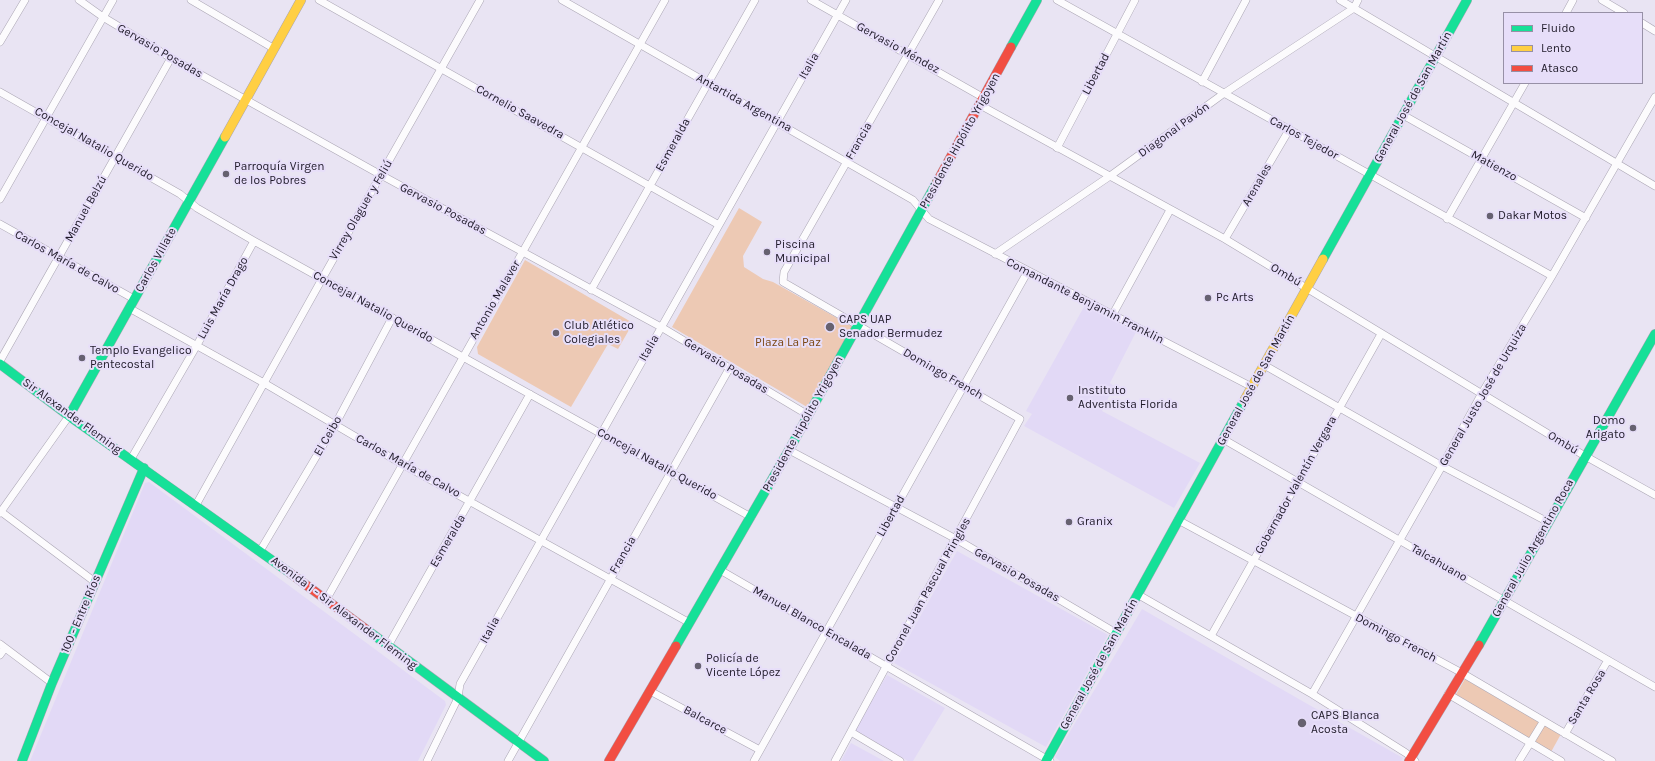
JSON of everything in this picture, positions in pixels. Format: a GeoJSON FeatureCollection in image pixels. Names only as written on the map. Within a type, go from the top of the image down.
{"type":"FeatureCollection","features":[{"type":"Feature","properties":{"kind":"street"},"geometry":{"type":"LineString","coordinates":[[0,42],[25,0]]}},
{"type":"Feature","properties":{"kind":"street","name":"Gervasio Posadas"},"geometry":{"type":"LineString","coordinates":[[79,0],[103,17],[171,58],[381,175],[661,327],[808,415]]}},
{"type":"Feature","properties":{"kind":"street"},"geometry":{"type":"LineString","coordinates":[[0,199],[113,0]]}},
{"type":"Feature","properties":{"kind":"street"},"geometry":{"type":"LineString","coordinates":[[191,0],[273,48]]}},
{"type":"Feature","properties":{"kind":"street","name":"Carlos Villate"},"geometry":{"type":"LineString","coordinates":[[0,512],[69,416],[301,0]]}},
{"type":"Feature","properties":{"kind":"street","name":"Cornelio Saavedra"},"geometry":{"type":"LineString","coordinates":[[319,0],[719,225]]}},
{"type":"Feature","properties":{"kind":"street","name":"Virrey Olaguer y Feliú"},"geometry":{"type":"LineString","coordinates":[[196,505],[480,0]]}},
{"type":"Feature","properties":{"kind":"street","name":"Antartida Argentina"},"geometry":{"type":"LineString","coordinates":[[562,0],[913,200],[922,211]]}},
{"type":"Feature","properties":{"kind":"street","name":"Antonio Malaver"},"geometry":{"type":"LineString","coordinates":[[326,600],[665,0]]}},
{"type":"Feature","properties":{"kind":"street","name":"Esmeralda"},"geometry":{"type":"LineString","coordinates":[[592,290],[755,0]]}},
{"type":"Feature","properties":{"kind":"street","name":"Gervasio Méndez"},"geometry":{"type":"LineString","coordinates":[[811,0],[909,54],[982,101]]}},
{"type":"Feature","properties":{"kind":"street","name":"Italia"},"geometry":{"type":"LineString","coordinates":[[427,761],[458,698],[460,684],[846,0]]}},
{"type":"Feature","properties":{"kind":"street","name":"Francia"},"geometry":{"type":"LineString","coordinates":[[783,282],[784,272],[939,0]]}},
{"type":"Feature","properties":{"kind":"street","name":"Presidente Hipólito Yrigoyen"},"geometry":{"type":"LineString","coordinates":[[609,761],[688,622],[720,570],[789,450],[1037,0]]}},
{"type":"Feature","properties":{"kind":"street","name":"Carlos Tejedor"},"geometry":{"type":"LineString","coordinates":[[1056,0],[1447,219],[1552,276]]}},
{"type":"Feature","properties":{"kind":"street","name":"Libertad"},"geometry":{"type":"LineString","coordinates":[[1057,148],[1135,0]]}},
{"type":"Feature","properties":{"kind":"street"},"geometry":{"type":"LineString","coordinates":[[1202,82],[1246,0]]}},
{"type":"Feature","properties":{"kind":"street"},"geometry":{"type":"LineString","coordinates":[[1340,0],[1655,186]]}},
{"type":"Feature","properties":{"kind":"street"},"geometry":{"type":"LineString","coordinates":[[1354,8],[1358,0]]}},
{"type":"Feature","properties":{"kind":"street","name":"General José de San Martín"},"geometry":{"type":"LineString","coordinates":[[1048,760],[1222,439],[1467,0]]}},
{"type":"Feature","properties":{"kind":"street"},"geometry":{"type":"LineString","coordinates":[[1567,12],[1573,0]]}},
{"type":"Feature","properties":{"kind":"street"},"geometry":{"type":"LineString","coordinates":[[1602,0],[1622,12]]}},
{"type":"Feature","properties":{"kind":"street","name":"Diagonal Pavón"},"geometry":{"type":"LineString","coordinates":[[996,254],[1110,176],[1223,94],[1354,8]]}},
{"type":"Feature","properties":{"kind":"street"},"geometry":{"type":"LineString","coordinates":[[1643,24],[1655,31]]}},
{"type":"Feature","properties":{"kind":"street","name":"Manuel Belzú"},"geometry":{"type":"LineString","coordinates":[[0,361],[171,58]]}},
{"type":"Feature","properties":{"kind":"street"},"geometry":{"type":"LineString","coordinates":[[1447,219],[1525,84]]}},
{"type":"Feature","properties":{"kind":"street","name":"Concejal Natalio Querido"},"geometry":{"type":"LineString","coordinates":[[0,92],[180,194],[189,202],[254,241],[751,517]]}},
{"type":"Feature","properties":{"kind":"street","name":"General Justo José de Urquiza"},"geometry":{"type":"LineString","coordinates":[[1312,694],[1400,541],[1482,393],[1586,218],[1655,97]]}},
{"type":"Feature","properties":{"kind":"street","name":"Ombú"},"geometry":{"type":"LineString","coordinates":[[982,101],[1057,148],[1225,239],[1307,287],[1381,334],[1482,393],[1585,456],[1655,495]]}},
{"type":"Feature","properties":{"kind":"street","name":"Matienzo"},"geometry":{"type":"LineString","coordinates":[[1403,115],[1586,218]]}},
{"type":"Feature","properties":{"kind":"street","name":"Arenales"},"geometry":{"type":"LineString","coordinates":[[1225,239],[1289,130]]}},
{"type":"Feature","properties":{"kind":"street"},"geometry":{"type":"LineString","coordinates":[[1113,314],[1170,210]]}},
{"type":"Feature","properties":{"kind":"street","name":"Comandante Benjamin Franklin"},"geometry":{"type":"LineString","coordinates":[[922,211],[929,219],[1252,387]]}},
{"type":"Feature","properties":{"kind":"street","name":"Carlos María de Calvo"},"geometry":{"type":"LineString","coordinates":[[0,224],[58,258],[134,299]]}},
{"type":"Feature","properties":{"kind":"street","name":"Luis María Drago"},"geometry":{"type":"LineString","coordinates":[[131,459],[197,345],[254,241]]}},
{"type":"Feature","properties":{"kind":"street","name":"Libertad"},"geometry":{"type":"LineString","coordinates":[[754,761],[1028,271]]}},
{"type":"Feature","properties":{"kind":"street","name":"Domingo French"},"geometry":{"type":"LineString","coordinates":[[783,282],[1020,419]]}},
{"type":"Feature","properties":{"kind":"street","name":"Carlos María de Calvo"},"geometry":{"type":"LineString","coordinates":[[129,308],[264,383],[402,464],[688,622]]}},
{"type":"Feature","properties":{"kind":"street","name":"El Ceibo"},"geometry":{"type":"LineString","coordinates":[[260,551],[335,425],[392,318]]}},
{"type":"Feature","properties":{"kind":"street","name":"Gobernador Valentín Vergara"},"geometry":{"type":"LineString","coordinates":[[1210,636],[1254,561],[1381,334]]}},
{"type":"Feature","properties":{"kind":"street","name":"General Julio Argentino Roca"},"geometry":{"type":"LineString","coordinates":[[1412,760],[1448,694],[1505,601],[1585,456],[1655,334]]}},
{"type":"Feature","properties":{"kind":"street","name":"Sir Alexander Fleming"},"geometry":{"type":"LineString","coordinates":[[0,364],[69,416],[144,468]]}},
{"type":"Feature","properties":{"kind":"street"},"geometry":{"type":"LineString","coordinates":[[1264,365],[1341,407],[1442,466],[1548,522]]}},
{"type":"Feature","properties":{"kind":"street","name":"Francia"},"geometry":{"type":"LineString","coordinates":[[508,761],[729,369]]}},
{"type":"Feature","properties":{"kind":"street","name":"Esmeralda"},"geometry":{"type":"LineString","coordinates":[[388,646],[530,394]]}},
{"type":"Feature","properties":{"kind":"street","name":"Coronel Juan Pascual Pringles"},"geometry":{"type":"LineString","coordinates":[[835,761],[1020,419]]}},
{"type":"Feature","properties":{"kind":"street","name":"Talcahuano"},"geometry":{"type":"LineString","coordinates":[[1222,439],[1655,687]]}},
{"type":"Feature","properties":{"kind":"street","name":"Gervasio Posadas"},"geometry":{"type":"LineString","coordinates":[[789,450],[956,539],[1116,633]]}},
{"type":"Feature","properties":{"kind":"street","name":"Avenida 1 - Sir Alexander Fleming"},"geometry":{"type":"LineString","coordinates":[[144,468],[260,551],[544,761]]}},
{"type":"Feature","properties":{"kind":"street","name":"100 - Entre Ríos"},"geometry":{"type":"LineString","coordinates":[[22,761],[52,682],[144,468]]}},
{"type":"Feature","properties":{"kind":"street"},"geometry":{"type":"LineString","coordinates":[[0,512],[94,582]]}},
{"type":"Feature","properties":{"kind":"street","name":"Domingo French"},"geometry":{"type":"LineString","coordinates":[[1178,520],[1462,673],[1543,722],[1612,761]]}},
{"type":"Feature","properties":{"kind":"street","name":"Manuel Blanco Encalada"},"geometry":{"type":"LineString","coordinates":[[720,570],[827,630],[1048,760]]}},
{"type":"Feature","properties":{"kind":"street"},"geometry":{"type":"LineString","coordinates":[[1137,594],[1312,694],[1406,752],[1412,760]]}},
{"type":"Feature","properties":{"kind":"street"},"geometry":{"type":"LineString","coordinates":[[0,655],[2,646],[52,682]]}},
{"type":"Feature","properties":{"kind":"street","name":"Santa Rosa"},"geometry":{"type":"LineString","coordinates":[[1565,734],[1608,660]]}},
{"type":"Feature","properties":{"kind":"street","name":"Balcarce"},"geometry":{"type":"LineString","coordinates":[[650,691],[760,750]]}},
{"type":"Feature","properties":{"kind":"street"},"geometry":{"type":"LineString","coordinates":[[1448,694],[1561,761]]}},
{"type":"Feature","properties":{"kind":"street"},"geometry":{"type":"LineString","coordinates":[[1519,761],[1543,722]]}},
{"type":"Feature","properties":{"kind":"street"},"geometry":{"type":"LineString","coordinates":[[851,732],[900,761]]}},
{"type":"Feature","properties":{"kind":"shaded area","name":"Instituto Adventista Florida"},"geometry":{"type":"Polygon","coordinates":[[[1085,305],[1136,332],[1110,383],[1114,386],[1102,411],[1200,463],[1174,508],[1024,426],[1032,414],[1026,411],[1085,305]]]}},
{"type":"Feature","properties":{"kind":"shaded area"},"geometry":{"type":"Polygon","coordinates":[[[149,482],[445,701],[446,705],[418,761],[30,761],[145,483],[149,482]]]}},
{"type":"Feature","properties":{"kind":"shaded area"},"geometry":{"type":"Polygon","coordinates":[[[957,551],[1108,635],[1046,747],[894,663],[957,551]]]}},
{"type":"Feature","properties":{"kind":"shaded area"},"geometry":{"type":"Polygon","coordinates":[[[1142,609],[1403,758],[1401,761],[1060,761],[1055,757],[1142,609]]]}},
{"type":"Feature","properties":{"kind":"shaded area"},"geometry":{"type":"Polygon","coordinates":[[[887,675],[945,708],[913,761],[908,761],[855,730],[887,675]]]}},
{"type":"Feature","properties":{"kind":"shaded area"},"geometry":{"type":"Polygon","coordinates":[[[851,743],[884,761],[841,761],[851,743]]]}},
{"type":"Feature","properties":{"kind":"green space","name":"Plaza La Paz"},"geometry":{"type":"Polygon","coordinates":[[[739,208],[762,222],[743,256],[744,267],[763,279],[773,282],[853,327],[807,407],[672,327],[739,208]]]}},
{"type":"Feature","properties":{"kind":"green space","name":"Club Atlético Colegiales"},"geometry":{"type":"Polygon","coordinates":[[[525,260],[633,323],[618,349],[608,344],[571,407],[478,354],[477,347],[525,260]]]}},
{"type":"Feature","properties":{"kind":"green space"},"geometry":{"type":"Polygon","coordinates":[[[1465,679],[1539,722],[1531,739],[1528,739],[1455,696],[1465,679]]]}},
{"type":"Feature","properties":{"kind":"green space"},"geometry":{"type":"Polygon","coordinates":[[[1546,725],[1561,734],[1551,752],[1534,741],[1543,726],[1546,725]]]}},
{"type":"Feature","properties":{"kind":"traffic: fast"},"geometry":{"type":"LineString","coordinates":[[1011,47],[1037,0]]}},
{"type":"Feature","properties":{"kind":"traffic: fast"},"geometry":{"type":"LineString","coordinates":[[1323,259],[1467,0]]}},
{"type":"Feature","properties":{"kind":"traffic: fast"},"geometry":{"type":"LineString","coordinates":[[69,416],[225,137]]}},
{"type":"Feature","properties":{"kind":"traffic: fast"},"geometry":{"type":"LineString","coordinates":[[676,646],[789,450],[937,182]]}},
{"type":"Feature","properties":{"kind":"traffic: fast"},"geometry":{"type":"LineString","coordinates":[[1479,645],[1655,334]]}},
{"type":"Feature","properties":{"kind":"traffic: fast"},"geometry":{"type":"LineString","coordinates":[[0,364],[69,416],[290,573]]}},
{"type":"Feature","properties":{"kind":"traffic: fast"},"geometry":{"type":"LineString","coordinates":[[1046,761],[1244,401]]}},
{"type":"Feature","properties":{"kind":"traffic: fast"},"geometry":{"type":"LineString","coordinates":[[22,761],[52,683],[144,468]]}},
{"type":"Feature","properties":{"kind":"traffic: fast"},"geometry":{"type":"LineString","coordinates":[[367,630],[544,761]]}},
{"type":"Feature","properties":{"kind":"traffic: slow"},"geometry":{"type":"LineString","coordinates":[[225,137],[301,0]]}},
{"type":"Feature","properties":{"kind":"traffic: slow"},"geometry":{"type":"LineString","coordinates":[[1244,401],[1323,259]]}},
{"type":"Feature","properties":{"kind":"traffic: jam"},"geometry":{"type":"LineString","coordinates":[[937,182],[1011,47]]}},
{"type":"Feature","properties":{"kind":"traffic: jam"},"geometry":{"type":"LineString","coordinates":[[290,573],[367,630]]}},
{"type":"Feature","properties":{"kind":"traffic: jam"},"geometry":{"type":"LineString","coordinates":[[1409,761],[1479,645]]}},
{"type":"Feature","properties":{"kind":"traffic: jam"},"geometry":{"type":"LineString","coordinates":[[609,761],[676,646]]}},
{"type":"Feature","properties":{"kind":"place","name":"Parroquía Virgen de los Pobres"},"geometry":{"type":"Point","coordinates":[226,174]}},
{"type":"Feature","properties":{"kind":"place","name":"Dakar Motos"},"geometry":{"type":"Point","coordinates":[1490,216]}},
{"type":"Feature","properties":{"kind":"place","name":"Piscina Municipal"},"geometry":{"type":"Point","coordinates":[767,252]}},
{"type":"Feature","properties":{"kind":"place","name":"Pc Arts"},"geometry":{"type":"Point","coordinates":[1208,298]}},
{"type":"Feature","properties":{"kind":"place","name":"CAPS UAP Senador Bermudez"},"geometry":{"type":"Point","coordinates":[830,327]}},
{"type":"Feature","properties":{"kind":"place","name":"Club Atlético Colegiales"},"geometry":{"type":"Point","coordinates":[556,333]}},
{"type":"Feature","properties":{"kind":"place","name":"Templo Evangelico Pentecostal"},"geometry":{"type":"Point","coordinates":[82,358]}},
{"type":"Feature","properties":{"kind":"place","name":"Instituto Adventista Florida"},"geometry":{"type":"Point","coordinates":[1070,398]}},
{"type":"Feature","properties":{"kind":"place","name":"Domo Arigato"},"geometry":{"type":"Point","coordinates":[1633,428]}},
{"type":"Feature","properties":{"kind":"place","name":"Granix"},"geometry":{"type":"Point","coordinates":[1069,522]}},
{"type":"Feature","properties":{"kind":"place","name":"Policía de Vicente López"},"geometry":{"type":"Point","coordinates":[698,666]}},
{"type":"Feature","properties":{"kind":"place","name":"CAPS Blanca Acosta"},"geometry":{"type":"Point","coordinates":[1302,723]}}]}
